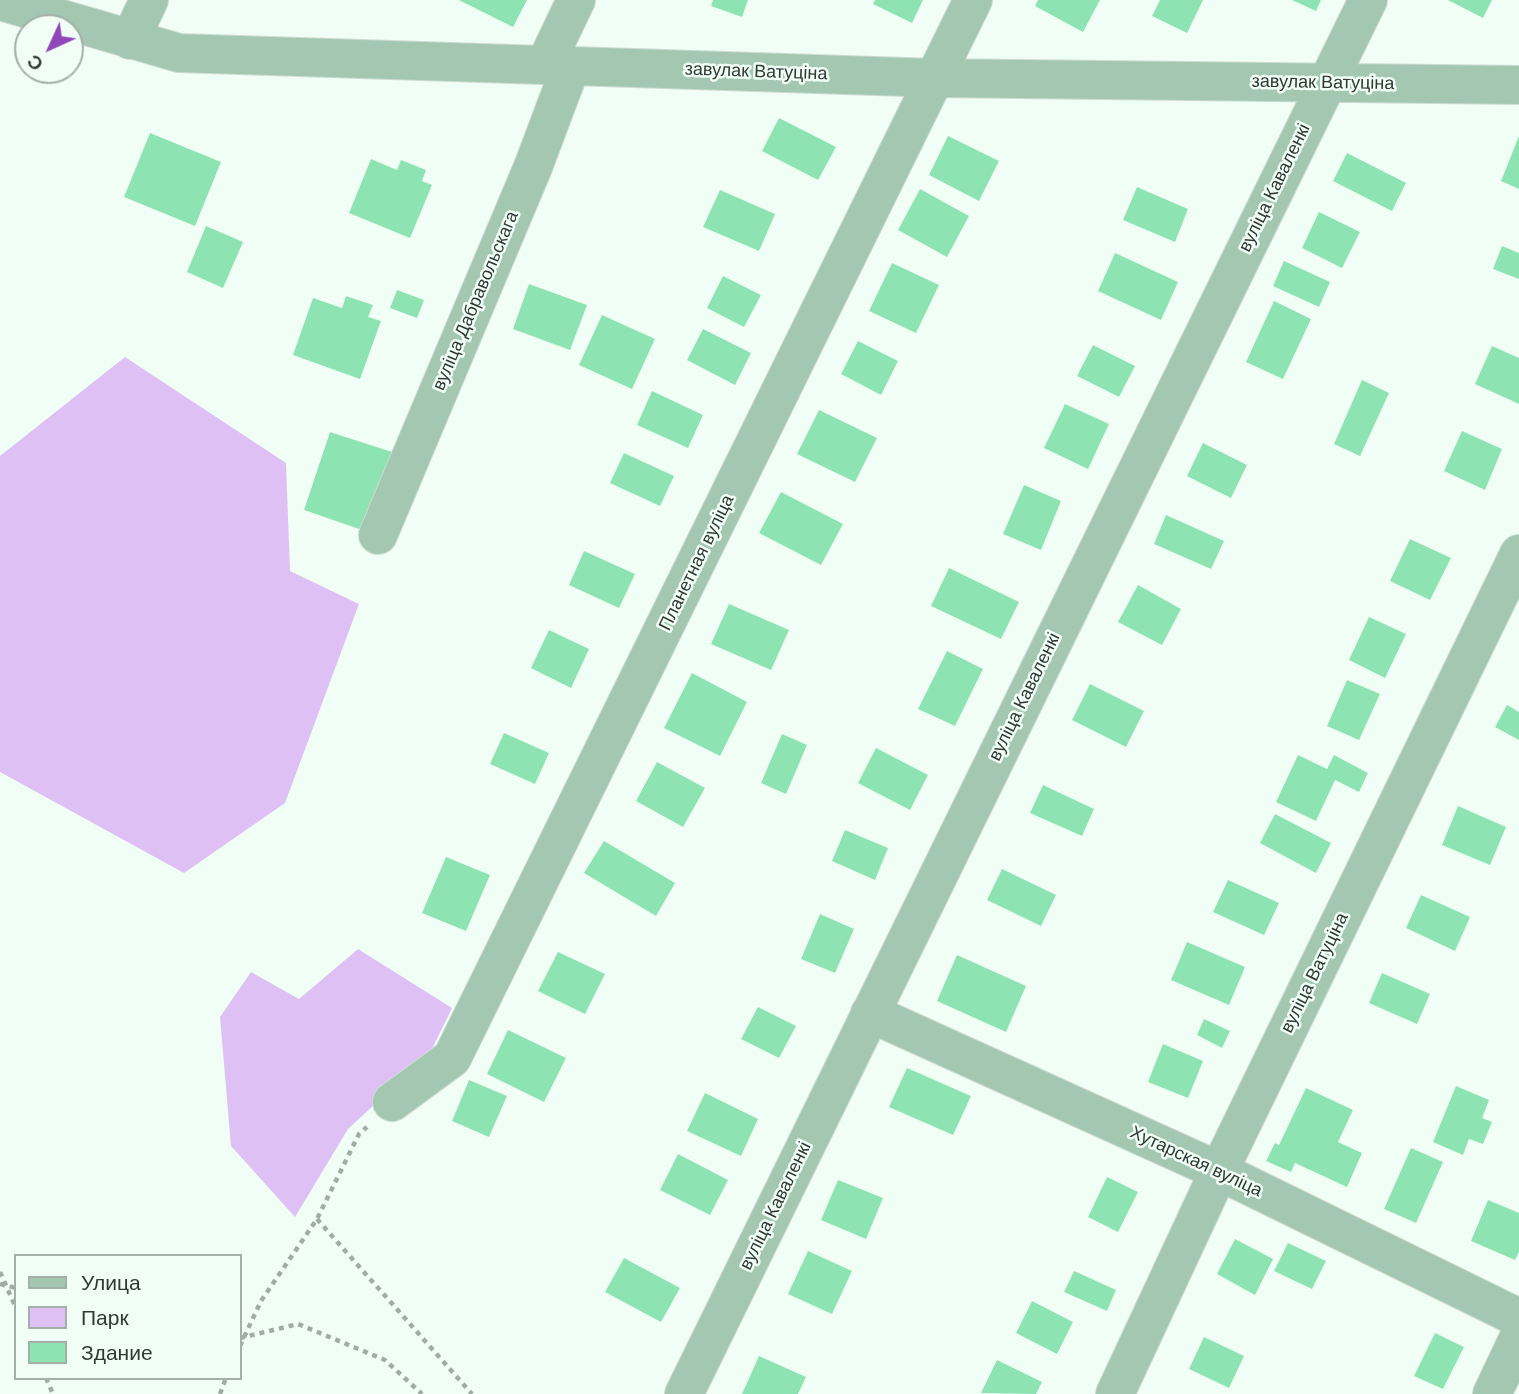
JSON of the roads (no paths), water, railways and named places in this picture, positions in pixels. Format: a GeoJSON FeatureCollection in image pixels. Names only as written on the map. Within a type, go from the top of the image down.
{"type":"FeatureCollection","features":[{"type":"Feature","properties":{"kind":"street"},"geometry":{"type":"LineString","coordinates":[[130,40],[149,0]]}},
{"type":"Feature","properties":{"kind":"street","name":"вуліца Дабравольскага"},"geometry":{"type":"LineString","coordinates":[[378,535],[533,167],[576,0]]}},
{"type":"Feature","properties":{"kind":"street","name":"Планетная вуліца"},"geometry":{"type":"LineString","coordinates":[[393,1102],[452,1058],[973,0]]}},
{"type":"Feature","properties":{"kind":"street","name":"вуліца Каваленкі"},"geometry":{"type":"LineString","coordinates":[[684,1394],[1368,0]]}},
{"type":"Feature","properties":{"kind":"street","name":"завулак Ватуціна"},"geometry":{"type":"LineString","coordinates":[[0,1],[178,53],[936,78],[1519,85]]}},
{"type":"Feature","properties":{"kind":"street","name":"вуліца Ватуціна"},"geometry":{"type":"LineString","coordinates":[[1115,1394],[1219,1171],[1519,554]]}},
{"type":"Feature","properties":{"kind":"street","name":"Хутарская вуліца"},"geometry":{"type":"LineString","coordinates":[[870,1013],[1219,1171],[1519,1318]]}},
{"type":"Feature","properties":{"kind":"street"},"geometry":{"type":"LineString","coordinates":[[1492,1394],[1519,1337]]}}]}
